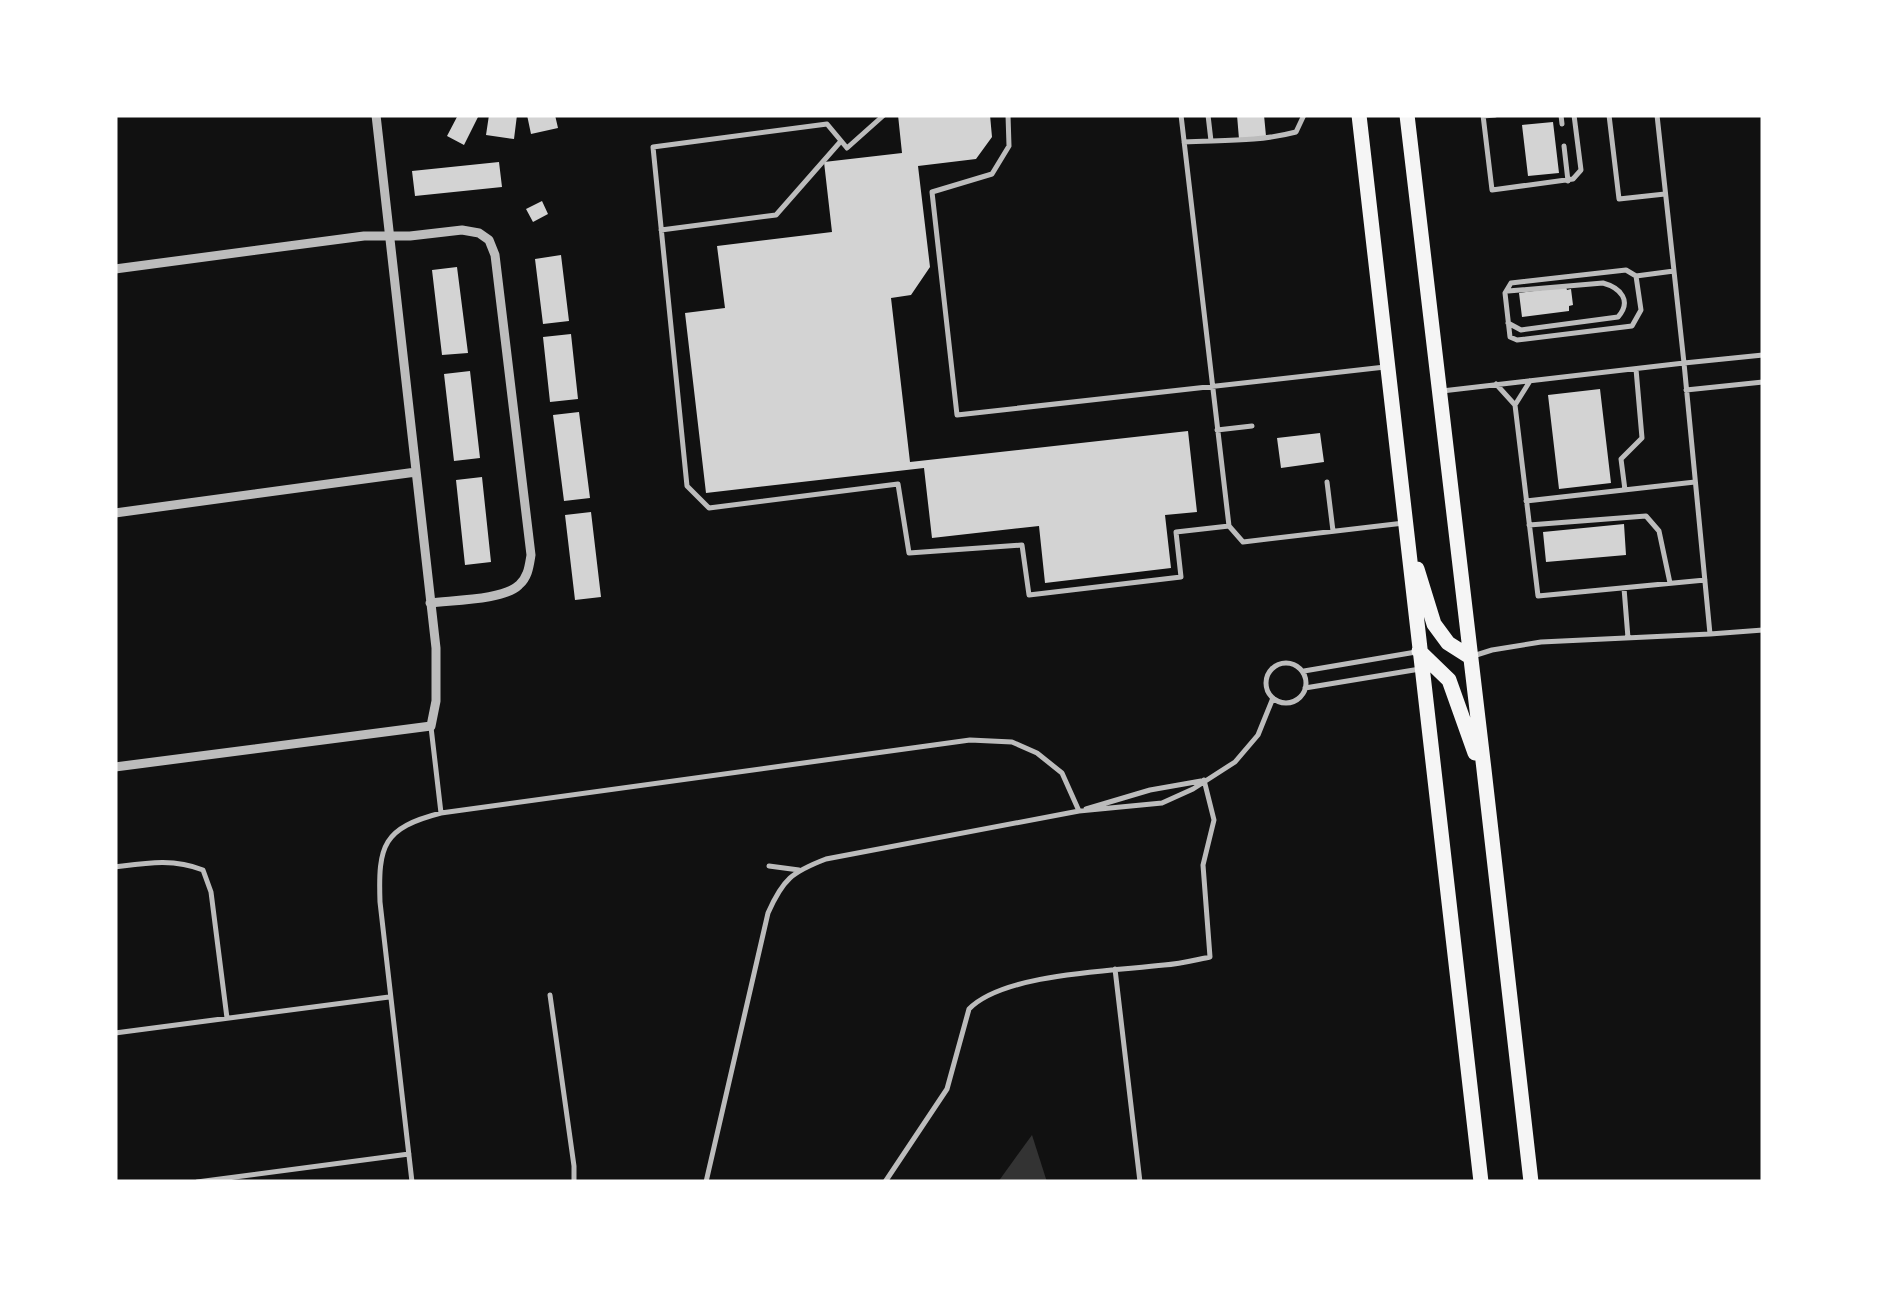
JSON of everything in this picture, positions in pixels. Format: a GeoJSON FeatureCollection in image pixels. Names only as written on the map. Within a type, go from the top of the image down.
{"type":"FeatureCollection","features":[{"type":"Feature","properties":{"kind":"highway"},"geometry":{"type":"LineString","coordinates":[[1359,115],[1481,1182]]}},
{"type":"Feature","properties":{"kind":"highway"},"geometry":{"type":"LineString","coordinates":[[1408,115],[1531,1182]]}},
{"type":"Feature","properties":{"kind":"highway"},"geometry":{"type":"LineString","coordinates":[[1405,527],[1434,624],[1448,643],[1470,657]]}},
{"type":"Feature","properties":{"kind":"highway"},"geometry":{"type":"LineString","coordinates":[[1419,651],[1450,680],[1487,785]]}},
{"type":"Feature","properties":{"kind":"street"},"geometry":{"type":"LineString","coordinates":[[115,767],[431,726],[436,701],[436,648],[376,115]]}},
{"type":"Feature","properties":{"kind":"street"},"geometry":{"type":"LineString","coordinates":[[115,269],[364,236],[462,230],[490,240],[532,556],[528,574],[517,588],[503,594],[430,602]]}},
{"type":"Feature","properties":{"kind":"street"},"geometry":{"type":"LineString","coordinates":[[115,513],[416,472]]}},
{"type":"Feature","properties":{"kind":"lane"},"geometry":{"type":"LineString","coordinates":[[884,115],[847,148],[827,124],[653,147],[687,486],[709,508],[898,484],[909,553],[1022,545],[1028,595],[1181,577],[1176,532],[1229,526]]}},
{"type":"Feature","properties":{"kind":"lane"},"geometry":{"type":"LineString","coordinates":[[1008,115],[1009,146],[992,174],[932,192],[957,415],[1386,367]]}},
{"type":"Feature","properties":{"kind":"lane"},"geometry":{"type":"LineString","coordinates":[[1181,115],[1229,526],[1243,542],[1405,527]]}},
{"type":"Feature","properties":{"kind":"lane"},"geometry":{"type":"LineString","coordinates":[[1208,115],[1211,141]]}},
{"type":"Feature","properties":{"kind":"lane"},"geometry":{"type":"LineString","coordinates":[[1184,142],[1276,137],[1296,132],[1304,115]]}},
{"type":"Feature","properties":{"kind":"lane"},"geometry":{"type":"LineString","coordinates":[[1496,115],[1483,116],[1492,190],[1573,179],[1581,170],[1574,115]]}},
{"type":"Feature","properties":{"kind":"lane"},"geometry":{"type":"LineString","coordinates":[[1561,115],[1562,124]]}},
{"type":"Feature","properties":{"kind":"lane"},"geometry":{"type":"LineString","coordinates":[[1609,115],[1619,199],[1666,194]]}},
{"type":"Feature","properties":{"kind":"lane"},"geometry":{"type":"LineString","coordinates":[[1657,115],[1710,634]]}},
{"type":"Feature","properties":{"kind":"lane"},"geometry":{"type":"LineString","coordinates":[[661,230],[776,215],[841,141]]}},
{"type":"Feature","properties":{"kind":"lane"},"geometry":{"type":"LineString","coordinates":[[1564,146],[1568,180]]}},
{"type":"Feature","properties":{"kind":"lane"},"geometry":{"type":"LineString","coordinates":[[1636,276],[1641,310],[1632,326],[1517,340],[1510,336],[1506,291],[1511,283],[1626,270],[1636,276],[1674,271]]}},
{"type":"Feature","properties":{"kind":"lane"},"geometry":{"type":"LineString","coordinates":[[1506,291],[1604,284],[1615,286],[1625,301],[1618,317],[1520,330],[1508,323]]}},
{"type":"Feature","properties":{"kind":"lane"},"geometry":{"type":"LineString","coordinates":[[1439,391],[1763,355]]}},
{"type":"Feature","properties":{"kind":"lane"},"geometry":{"type":"LineString","coordinates":[[1625,490],[1621,459],[1642,438],[1636,369]]}},
{"type":"Feature","properties":{"kind":"lane"},"geometry":{"type":"LineString","coordinates":[[1515,405],[1530,380]]}},
{"type":"Feature","properties":{"kind":"lane"},"geometry":{"type":"LineString","coordinates":[[1686,390],[1763,382]]}},
{"type":"Feature","properties":{"kind":"lane"},"geometry":{"type":"LineString","coordinates":[[1496,384],[1515,405],[1538,596],[1704,580]]}},
{"type":"Feature","properties":{"kind":"lane"},"geometry":{"type":"LineString","coordinates":[[1218,430],[1252,426]]}},
{"type":"Feature","properties":{"kind":"lane"},"geometry":{"type":"LineString","coordinates":[[1328,482],[1333,531]]}},
{"type":"Feature","properties":{"kind":"lane"},"geometry":{"type":"LineString","coordinates":[[1526,501],[1695,482]]}},
{"type":"Feature","properties":{"kind":"lane"},"geometry":{"type":"LineString","coordinates":[[1529,525],[1646,516],[1659,531],[1670,584]]}},
{"type":"Feature","properties":{"kind":"lane"},"geometry":{"type":"LineString","coordinates":[[1624,588],[1628,638]]}},
{"type":"Feature","properties":{"kind":"lane"},"geometry":{"type":"LineString","coordinates":[[1470,657],[1541,642],[1763,630]]}},
{"type":"Feature","properties":{"kind":"lane"},"geometry":{"type":"LineString","coordinates":[[1303,672],[1419,651]]}},
{"type":"Feature","properties":{"kind":"lane"},"geometry":{"type":"LineString","coordinates":[[1292,663],[1303,672],[1305,688],[1292,702],[1279,701],[1273,698],[1266,680],[1278,664],[1292,663]]}},
{"type":"Feature","properties":{"kind":"lane"},"geometry":{"type":"LineString","coordinates":[[1305,688],[1421,668]]}},
{"type":"Feature","properties":{"kind":"lane"},"geometry":{"type":"LineString","coordinates":[[706,1182],[768,913],[778,890],[799,870],[826,859],[1079,811],[1162,803],[1235,762],[1258,735],[1273,698]]}},
{"type":"Feature","properties":{"kind":"lane"},"geometry":{"type":"LineString","coordinates":[[431,726],[440,813]]}},
{"type":"Feature","properties":{"kind":"lane"},"geometry":{"type":"LineString","coordinates":[[412,1182],[389,996],[379,867],[390,837],[400,828],[440,813],[970,740],[1012,742],[1037,753],[1062,773],[1079,811]]}},
{"type":"Feature","properties":{"kind":"lane"},"geometry":{"type":"LineString","coordinates":[[1079,811],[1117,798],[1204,780]]}},
{"type":"Feature","properties":{"kind":"lane"},"geometry":{"type":"LineString","coordinates":[[885,1182],[946,1089],[969,1009],[978,1000],[1042,979],[1210,957],[1203,866],[1214,820],[1204,780]]}},
{"type":"Feature","properties":{"kind":"lane"},"geometry":{"type":"LineString","coordinates":[[115,867],[158,861],[183,862],[202,870],[211,892],[227,1018]]}},
{"type":"Feature","properties":{"kind":"lane"},"geometry":{"type":"LineString","coordinates":[[769,866],[799,870]]}},
{"type":"Feature","properties":{"kind":"lane"},"geometry":{"type":"LineString","coordinates":[[1115,969],[1140,1182]]}},
{"type":"Feature","properties":{"kind":"lane"},"geometry":{"type":"LineString","coordinates":[[115,1034],[389,996]]}},
{"type":"Feature","properties":{"kind":"lane"},"geometry":{"type":"LineString","coordinates":[[550,996],[574,1182]]}},
{"type":"Feature","properties":{"kind":"lane"},"geometry":{"type":"LineString","coordinates":[[196,1182],[410,1154]]}},
{"type":"Feature","properties":{"kind":"shaded area"},"geometry":{"type":"Polygon","coordinates":[[[1032,1135],[1047,1182],[998,1182],[1032,1135]]]}},
{"type":"Feature","properties":{"kind":"building"},"geometry":{"type":"Polygon","coordinates":[[[458,115],[479,115],[464,145],[447,136],[458,115]]]}},
{"type":"Feature","properties":{"kind":"building"},"geometry":{"type":"Polygon","coordinates":[[[489,115],[517,115],[514,139],[486,135],[489,115]]]}},
{"type":"Feature","properties":{"kind":"building"},"geometry":{"type":"Polygon","coordinates":[[[527,115],[555,115],[558,128],[531,134],[527,115]]]}},
{"type":"Feature","properties":{"kind":"building"},"geometry":{"type":"Polygon","coordinates":[[[898,115],[990,115],[992,137],[976,159],[918,166],[930,267],[911,295],[891,298],[910,462],[1188,431],[1197,512],[1165,515],[1171,568],[1045,583],[1039,526],[932,538],[924,468],[706,493],[685,313],[725,308],[717,246],[832,232],[824,162],[902,153],[898,115]]]}},
{"type":"Feature","properties":{"kind":"building"},"geometry":{"type":"Polygon","coordinates":[[[1237,115],[1264,115],[1266,136],[1239,139],[1237,115]]]}},
{"type":"Feature","properties":{"kind":"building"},"geometry":{"type":"Polygon","coordinates":[[[1553,122],[1559,173],[1528,176],[1522,125],[1553,122]]]}},
{"type":"Feature","properties":{"kind":"building"},"geometry":{"type":"Polygon","coordinates":[[[499,162],[502,187],[415,196],[412,171],[499,162]]]}},
{"type":"Feature","properties":{"kind":"building"},"geometry":{"type":"Polygon","coordinates":[[[542,201],[548,214],[533,222],[526,209],[542,201]]]}},
{"type":"Feature","properties":{"kind":"building"},"geometry":{"type":"Polygon","coordinates":[[[561,255],[569,321],[543,324],[535,259],[561,255]]]}},
{"type":"Feature","properties":{"kind":"building"},"geometry":{"type":"Polygon","coordinates":[[[457,267],[468,353],[442,355],[432,270],[457,267]]]}},
{"type":"Feature","properties":{"kind":"building"},"geometry":{"type":"Polygon","coordinates":[[[1571,289],[1573,305],[1569,311],[1522,317],[1519,293],[1571,289]]]}},
{"type":"Feature","properties":{"kind":"building"},"geometry":{"type":"Polygon","coordinates":[[[571,334],[578,399],[550,402],[543,337],[571,334]]]}},
{"type":"Feature","properties":{"kind":"building"},"geometry":{"type":"Polygon","coordinates":[[[470,371],[480,458],[454,461],[444,374],[470,371]]]}},
{"type":"Feature","properties":{"kind":"building"},"geometry":{"type":"Polygon","coordinates":[[[1600,389],[1611,483],[1559,489],[1548,395],[1600,389]]]}},
{"type":"Feature","properties":{"kind":"building"},"geometry":{"type":"Polygon","coordinates":[[[579,412],[590,498],[564,501],[553,415],[579,412]]]}},
{"type":"Feature","properties":{"kind":"building"},"geometry":{"type":"Polygon","coordinates":[[[1320,433],[1324,462],[1281,468],[1277,438],[1320,433]]]}},
{"type":"Feature","properties":{"kind":"building"},"geometry":{"type":"Polygon","coordinates":[[[482,477],[491,562],[465,565],[456,480],[482,477]]]}},
{"type":"Feature","properties":{"kind":"building"},"geometry":{"type":"Polygon","coordinates":[[[591,512],[601,597],[575,600],[565,515],[591,512]]]}},
{"type":"Feature","properties":{"kind":"building"},"geometry":{"type":"Polygon","coordinates":[[[1624,524],[1626,555],[1546,562],[1543,532],[1624,524]]]}}]}
